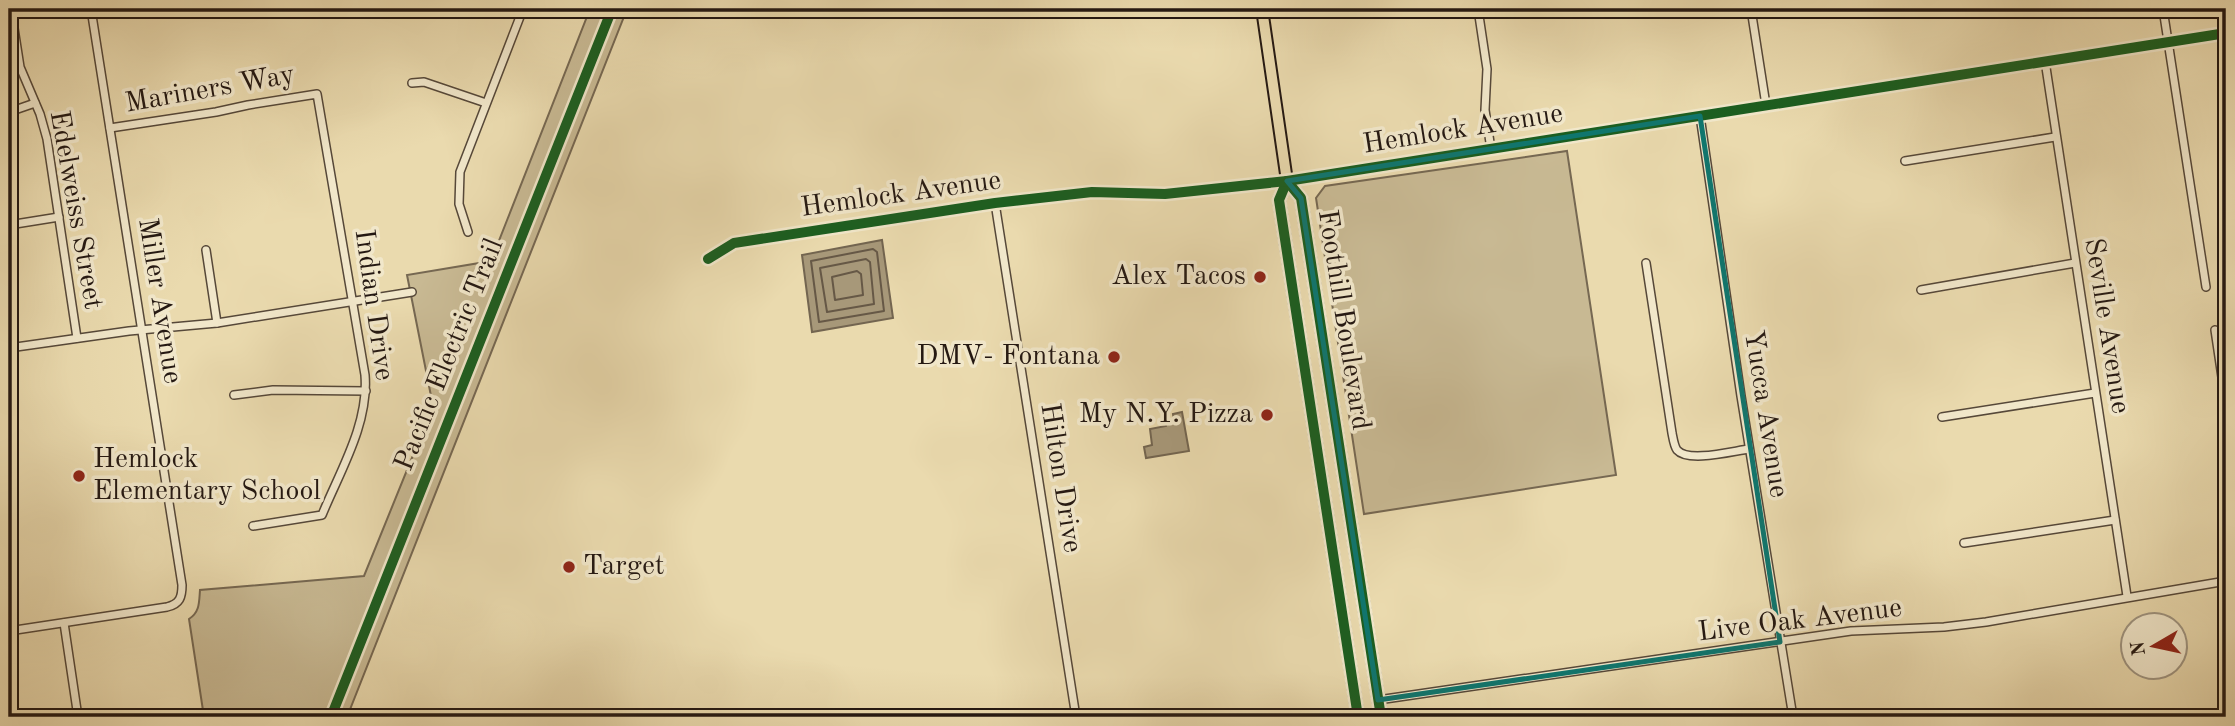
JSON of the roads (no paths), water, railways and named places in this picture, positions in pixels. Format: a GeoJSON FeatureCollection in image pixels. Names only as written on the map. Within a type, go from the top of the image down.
{"type":"FeatureCollection","features":[{"type":"Feature","properties":{"kind":"main road","name":"Foothill Boulevard"},"geometry":{"type":"LineString","coordinates":[[1262,9],[1287,181],[1279,200],[1358,717]]}},
{"type":"Feature","properties":{"kind":"main road","name":"Foothill Boulevard"},"geometry":{"type":"LineString","coordinates":[[1287,181],[1301,198],[1381,717]]}},
{"type":"Feature","properties":{"kind":"street","name":"Edelweiss Street"},"geometry":{"type":"LineString","coordinates":[[11,9],[20,67],[47,139],[77,338]]}},
{"type":"Feature","properties":{"kind":"street","name":"Miller Avenue"},"geometry":{"type":"LineString","coordinates":[[64,623],[167,607],[180,600],[182,584],[91,9]]}},
{"type":"Feature","properties":{"kind":"street"},"geometry":{"type":"LineString","coordinates":[[468,232],[459,204],[458,184],[463,160],[523,9]]}},
{"type":"Feature","properties":{"kind":"street"},"geometry":{"type":"LineString","coordinates":[[1478,9],[1487,69],[1485,110],[1491,149]]}},
{"type":"Feature","properties":{"kind":"street"},"geometry":{"type":"LineString","coordinates":[[1751,9],[1766,105]]}},
{"type":"Feature","properties":{"kind":"street"},"geometry":{"type":"LineString","coordinates":[[2163,9],[2206,287]]}},
{"type":"Feature","properties":{"kind":"street","name":"Hemlock Avenue"},"geometry":{"type":"LineString","coordinates":[[708,259],[734,243],[995,203],[1091,192],[1165,194],[1287,181],[2226,33]]}},
{"type":"Feature","properties":{"kind":"street","name":"Seville Avenue"},"geometry":{"type":"LineString","coordinates":[[2045,61],[2127,596]]}},
{"type":"Feature","properties":{"kind":"street"},"geometry":{"type":"LineString","coordinates":[[412,83],[424,82],[486,103]]}},
{"type":"Feature","properties":{"kind":"street","name":"Mariners Way"},"geometry":{"type":"LineString","coordinates":[[110,128],[216,113],[317,93]]}},
{"type":"Feature","properties":{"kind":"street","name":"Indian Drive"},"geometry":{"type":"LineString","coordinates":[[253,527],[322,516],[364,411],[366,391],[353,302],[317,93]]}},
{"type":"Feature","properties":{"kind":"street"},"geometry":{"type":"LineString","coordinates":[[9,112],[35,103]]}},
{"type":"Feature","properties":{"kind":"street","name":"Yucca Avenue"},"geometry":{"type":"LineString","coordinates":[[1700,116],[1749,449],[1793,717]]}},
{"type":"Feature","properties":{"kind":"street"},"geometry":{"type":"LineString","coordinates":[[1905,161],[2055,137]]}},
{"type":"Feature","properties":{"kind":"street","name":"Hilton Drive"},"geometry":{"type":"LineString","coordinates":[[995,203],[1076,717]]}},
{"type":"Feature","properties":{"kind":"street"},"geometry":{"type":"LineString","coordinates":[[9,225],[60,217]]}},
{"type":"Feature","properties":{"kind":"street"},"geometry":{"type":"LineString","coordinates":[[206,250],[217,323]]}},
{"type":"Feature","properties":{"kind":"street"},"geometry":{"type":"LineString","coordinates":[[1646,263],[1671,433],[1676,449],[1684,456],[1698,456],[1749,449]]}},
{"type":"Feature","properties":{"kind":"street"},"geometry":{"type":"LineString","coordinates":[[1921,290],[2075,263]]}},
{"type":"Feature","properties":{"kind":"street"},"geometry":{"type":"LineString","coordinates":[[9,348],[142,329],[217,323],[412,292]]}},
{"type":"Feature","properties":{"kind":"street"},"geometry":{"type":"LineString","coordinates":[[2214,330],[2226,404]]}},
{"type":"Feature","properties":{"kind":"street"},"geometry":{"type":"LineString","coordinates":[[234,395],[273,390],[366,391]]}},
{"type":"Feature","properties":{"kind":"street"},"geometry":{"type":"LineString","coordinates":[[1942,417],[2095,393]]}},
{"type":"Feature","properties":{"kind":"street"},"geometry":{"type":"LineString","coordinates":[[1964,543],[2115,520]]}},
{"type":"Feature","properties":{"kind":"street","name":"Live Oak Avenue"},"geometry":{"type":"LineString","coordinates":[[1378,700],[1851,631],[1944,627],[1986,622],[2226,581]]}},
{"type":"Feature","properties":{"kind":"street"},"geometry":{"type":"LineString","coordinates":[[9,631],[64,623],[78,717]]}},
{"type":"Feature","properties":{"kind":"water"},"geometry":{"type":"Polygon","coordinates":[[[882,240],[893,318],[812,332],[802,255],[882,240]]]}},
{"type":"Feature","properties":{"kind":"water"},"geometry":{"type":"Polygon","coordinates":[[[1182,412],[1189,451],[1146,458],[1144,447],[1152,445],[1150,429],[1166,426],[1166,423],[1174,421],[1173,414],[1182,412]]]}},
{"type":"Feature","properties":{"kind":"place","name":"Alex Tacos"},"geometry":{"type":"Point","coordinates":[1260,277]}},
{"type":"Feature","properties":{"kind":"place","name":"DMV- Fontana"},"geometry":{"type":"Point","coordinates":[1114,357]}},
{"type":"Feature","properties":{"kind":"place","name":"My N.Y. Pizza"},"geometry":{"type":"Point","coordinates":[1267,415]}},
{"type":"Feature","properties":{"kind":"place","name":"Hemlock Elementary School"},"geometry":{"type":"Point","coordinates":[79,476]}},
{"type":"Feature","properties":{"kind":"place","name":"Target"},"geometry":{"type":"Point","coordinates":[569,567]}}]}
